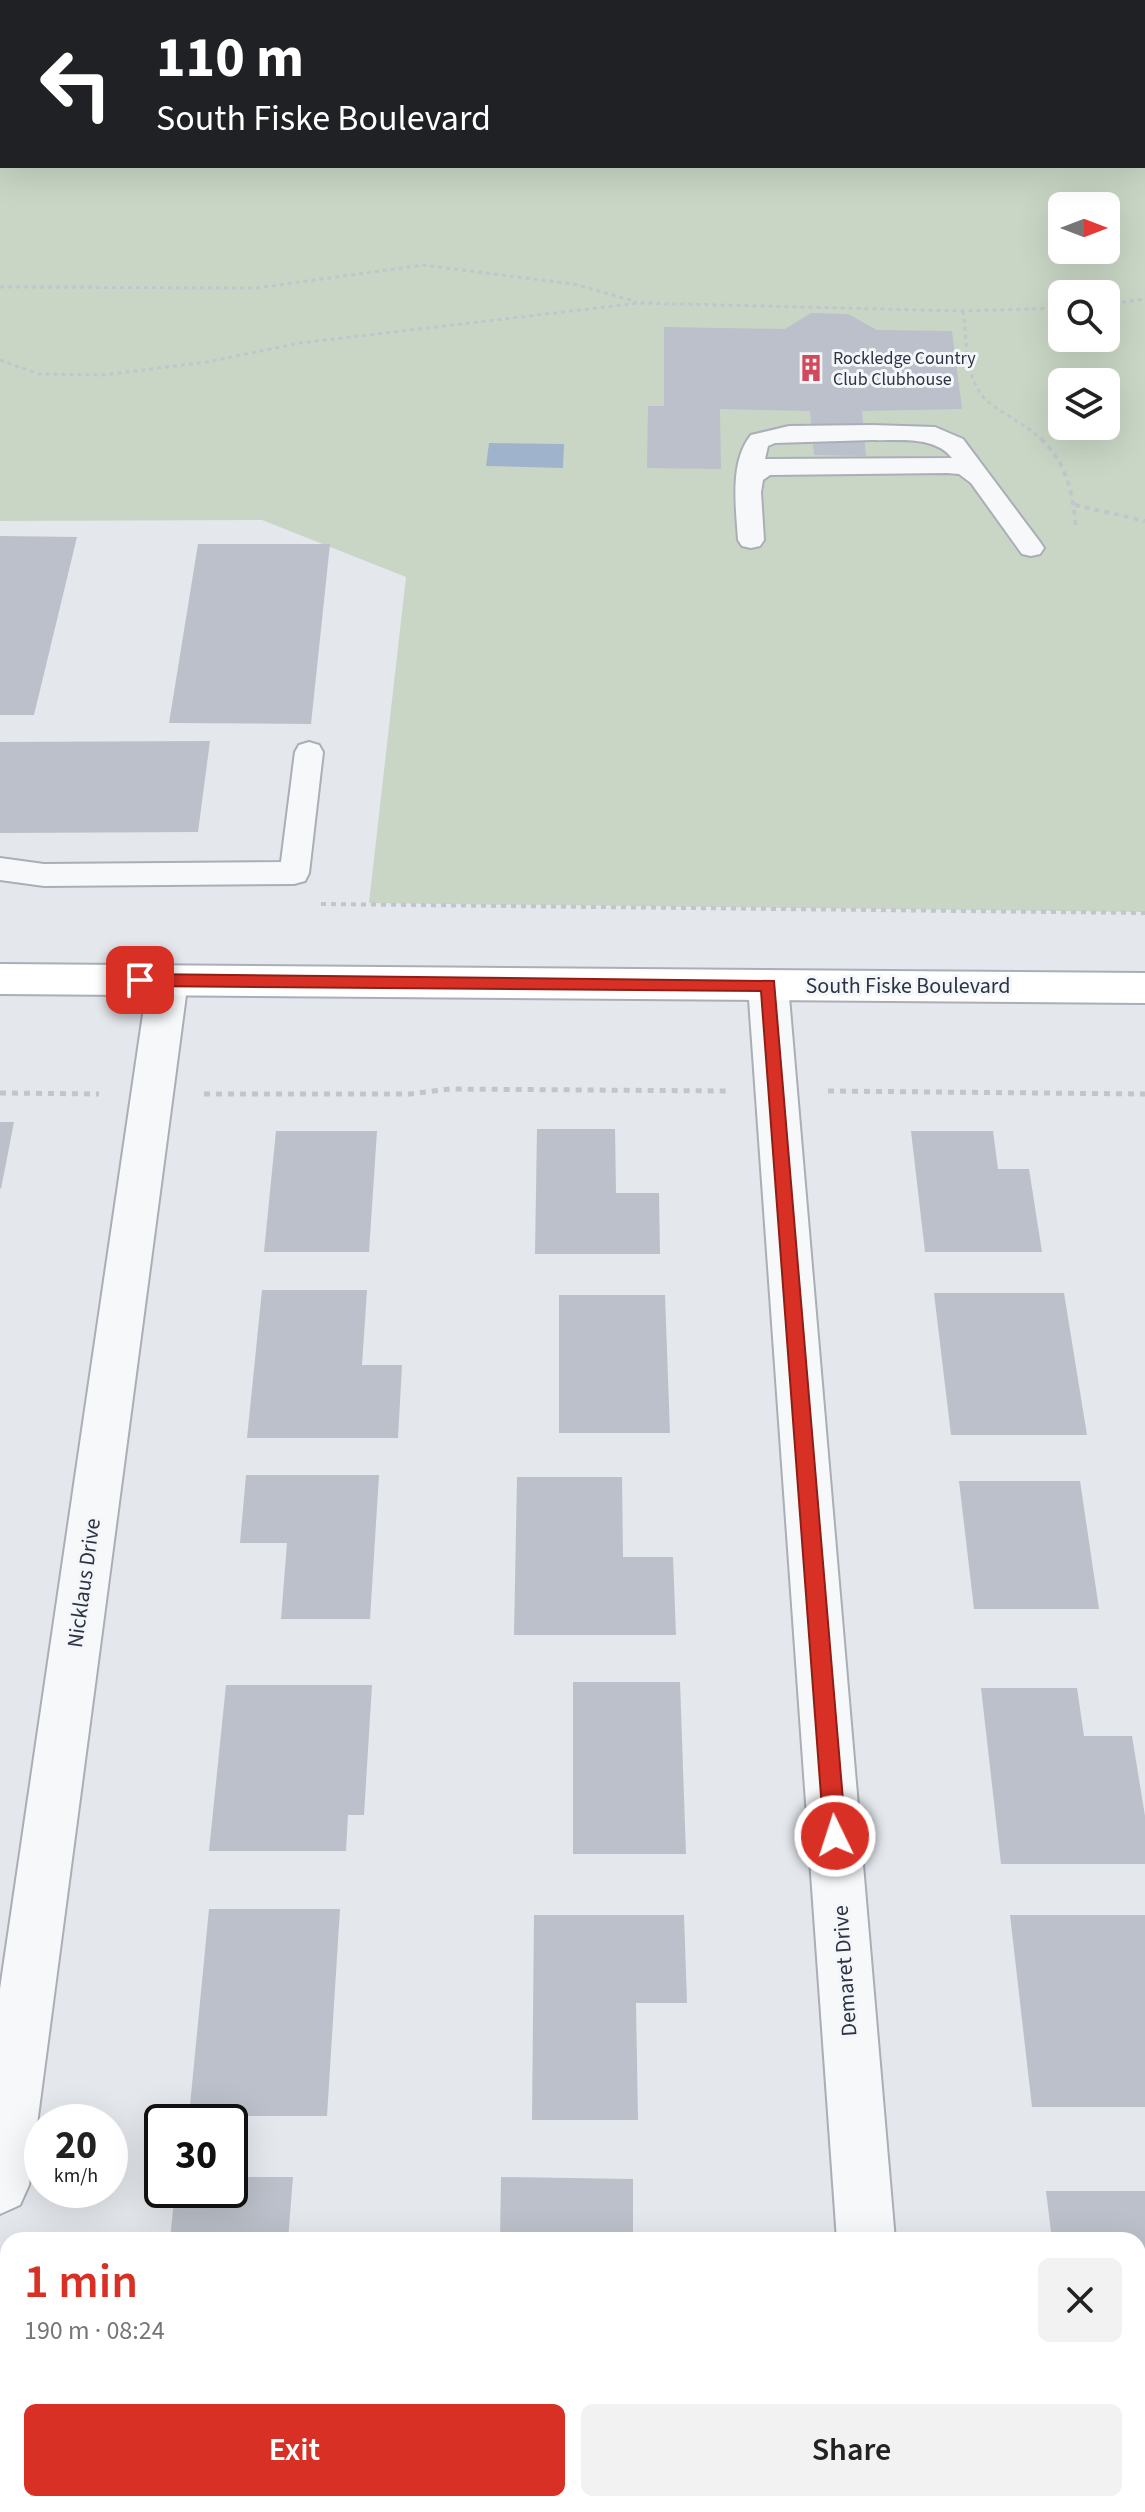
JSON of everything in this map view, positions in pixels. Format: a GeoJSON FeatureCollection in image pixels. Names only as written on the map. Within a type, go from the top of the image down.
{"type":"FeatureCollection","features":[{"type":"Feature","properties":{"kind":"main road","name":"South Fiske Boulevard"},"geometry":{"type":"LineString","coordinates":[[0,979],[1145,988]]}},
{"type":"Feature","properties":{"kind":"street","name":"Nicklaus Drive"},"geometry":{"type":"LineString","coordinates":[[0,2185],[168,980]]}},
{"type":"Feature","properties":{"kind":"street","name":"Demaret Drive"},"geometry":{"type":"LineString","coordinates":[[768,985],[865,2232]]}},
{"type":"Feature","properties":{"kind":"lane"},"geometry":{"type":"LineString","coordinates":[[751,540],[748,492],[751,476],[765,467],[947,465],[966,467],[980,477],[1031,548]]}},
{"type":"Feature","properties":{"kind":"lane"},"geometry":{"type":"LineString","coordinates":[[0,869],[44,875],[294,873],[309,752]]}},
{"type":"Feature","properties":{"kind":"path"},"geometry":{"type":"LineString","coordinates":[[0,287],[257,288],[423,265],[574,284],[639,303]]}},
{"type":"Feature","properties":{"kind":"path"},"geometry":{"type":"LineString","coordinates":[[1120,302],[1145,299]]}},
{"type":"Feature","properties":{"kind":"path"},"geometry":{"type":"LineString","coordinates":[[0,360],[39,374],[104,375],[207,362],[300,343],[639,303],[963,311],[1048,308]]}},
{"type":"Feature","properties":{"kind":"path"},"geometry":{"type":"LineString","coordinates":[[963,311],[974,384],[993,405],[1037,432],[1061,457],[1075,505],[1076,530]]}},
{"type":"Feature","properties":{"kind":"path"},"geometry":{"type":"LineString","coordinates":[[1075,505],[1145,521]]}},
{"type":"Feature","properties":{"kind":"path"},"geometry":{"type":"LineString","coordinates":[[320,904],[1145,913]]}},
{"type":"Feature","properties":{"kind":"path"},"geometry":{"type":"LineString","coordinates":[[192,1094],[410,1094],[450,1089],[727,1091]]}},
{"type":"Feature","properties":{"kind":"path"},"geometry":{"type":"LineString","coordinates":[[815,1091],[1145,1094]]}},
{"type":"Feature","properties":{"kind":"path"},"geometry":{"type":"LineString","coordinates":[[0,1093],[112,1094]]}},
{"type":"Feature","properties":{"kind":"green space"},"geometry":{"type":"Polygon","coordinates":[[[0,168],[1145,168],[1145,912],[369,903],[406,577],[262,520],[0,521],[0,168]]]}},
{"type":"Feature","properties":{"kind":"water"},"geometry":{"type":"Polygon","coordinates":[[[489,443],[564,444],[563,468],[486,466],[489,443]]]}},
{"type":"Feature","properties":{"kind":"building","name":"Rockledge Country Club Clubhouse"},"geometry":{"type":"Polygon","coordinates":[[[811,313],[848,314],[877,330],[952,331],[962,409],[862,411],[866,456],[814,455],[810,411],[720,409],[721,469],[647,468],[648,406],[664,406],[664,327],[785,329],[811,313]]]}},
{"type":"Feature","properties":{"kind":"building"},"geometry":{"type":"Polygon","coordinates":[[[0,536],[77,537],[34,715],[0,715],[0,536]]]}},
{"type":"Feature","properties":{"kind":"building"},"geometry":{"type":"Polygon","coordinates":[[[198,544],[330,544],[311,724],[169,723],[198,544]]]}},
{"type":"Feature","properties":{"kind":"building"},"geometry":{"type":"Polygon","coordinates":[[[210,741],[198,832],[0,833],[0,742],[210,741]]]}},
{"type":"Feature","properties":{"kind":"building"},"geometry":{"type":"Polygon","coordinates":[[[0,1122],[14,1122],[1,1189],[0,1188],[0,1122]]]}},
{"type":"Feature","properties":{"kind":"building"},"geometry":{"type":"Polygon","coordinates":[[[537,1129],[615,1129],[616,1193],[659,1193],[660,1254],[535,1254],[537,1129]]]}},
{"type":"Feature","properties":{"kind":"building"},"geometry":{"type":"Polygon","coordinates":[[[276,1131],[377,1131],[369,1252],[264,1252],[276,1131]]]}},
{"type":"Feature","properties":{"kind":"building"},"geometry":{"type":"Polygon","coordinates":[[[911,1131],[993,1131],[998,1169],[1029,1169],[1042,1252],[925,1252],[911,1131]]]}},
{"type":"Feature","properties":{"kind":"building"},"geometry":{"type":"Polygon","coordinates":[[[262,1290],[367,1290],[362,1365],[402,1365],[398,1438],[247,1438],[262,1290]]]}},
{"type":"Feature","properties":{"kind":"building"},"geometry":{"type":"Polygon","coordinates":[[[934,1293],[1064,1293],[1087,1435],[951,1435],[934,1293]]]}},
{"type":"Feature","properties":{"kind":"building"},"geometry":{"type":"Polygon","coordinates":[[[559,1295],[665,1295],[670,1433],[559,1433],[559,1295]]]}},
{"type":"Feature","properties":{"kind":"building"},"geometry":{"type":"Polygon","coordinates":[[[246,1475],[379,1475],[370,1619],[281,1619],[287,1543],[240,1543],[246,1475]]]}},
{"type":"Feature","properties":{"kind":"building"},"geometry":{"type":"Polygon","coordinates":[[[517,1477],[622,1477],[623,1557],[673,1557],[676,1635],[514,1635],[517,1477]]]}},
{"type":"Feature","properties":{"kind":"building"},"geometry":{"type":"Polygon","coordinates":[[[959,1481],[1080,1481],[1099,1609],[974,1609],[959,1481]]]}},
{"type":"Feature","properties":{"kind":"building"},"geometry":{"type":"Polygon","coordinates":[[[573,1682],[680,1682],[686,1854],[573,1854],[573,1682]]]}},
{"type":"Feature","properties":{"kind":"building"},"geometry":{"type":"Polygon","coordinates":[[[226,1685],[372,1685],[364,1815],[348,1815],[346,1851],[209,1851],[226,1685]]]}},
{"type":"Feature","properties":{"kind":"building"},"geometry":{"type":"Polygon","coordinates":[[[981,1688],[1077,1688],[1084,1736],[1132,1736],[1145,1816],[1145,1864],[1001,1864],[981,1688]]]}},
{"type":"Feature","properties":{"kind":"building"},"geometry":{"type":"Polygon","coordinates":[[[209,1909],[340,1909],[327,2116],[248,2116],[248,2104],[190,2104],[209,1909]]]}},
{"type":"Feature","properties":{"kind":"building"},"geometry":{"type":"Polygon","coordinates":[[[534,1915],[684,1915],[687,2003],[636,2003],[638,2120],[532,2120],[534,1915]]]}},
{"type":"Feature","properties":{"kind":"building"},"geometry":{"type":"Polygon","coordinates":[[[1010,1915],[1145,1915],[1145,2107],[1032,2107],[1010,1915]]]}},
{"type":"Feature","properties":{"kind":"building"},"geometry":{"type":"Polygon","coordinates":[[[248,2177],[293,2177],[289,2232],[171,2232],[173,2208],[248,2208],[248,2177]]]}},
{"type":"Feature","properties":{"kind":"building"},"geometry":{"type":"Polygon","coordinates":[[[501,2177],[633,2179],[633,2232],[500,2232],[501,2177]]]}},
{"type":"Feature","properties":{"kind":"building"},"geometry":{"type":"Polygon","coordinates":[[[1046,2191],[1145,2191],[1145,2232],[1051,2232],[1046,2191]]]}},
{"type":"Feature","properties":{"kind":"place","name":"Rockledge Country Club Clubhouse"},"geometry":{"type":"Point","coordinates":[811,368]}},
{"type":"Feature","properties":{"kind":"route"},"geometry":{"type":"LineString","coordinates":[[140,980],[768,985],[835,1836]]}}]}
